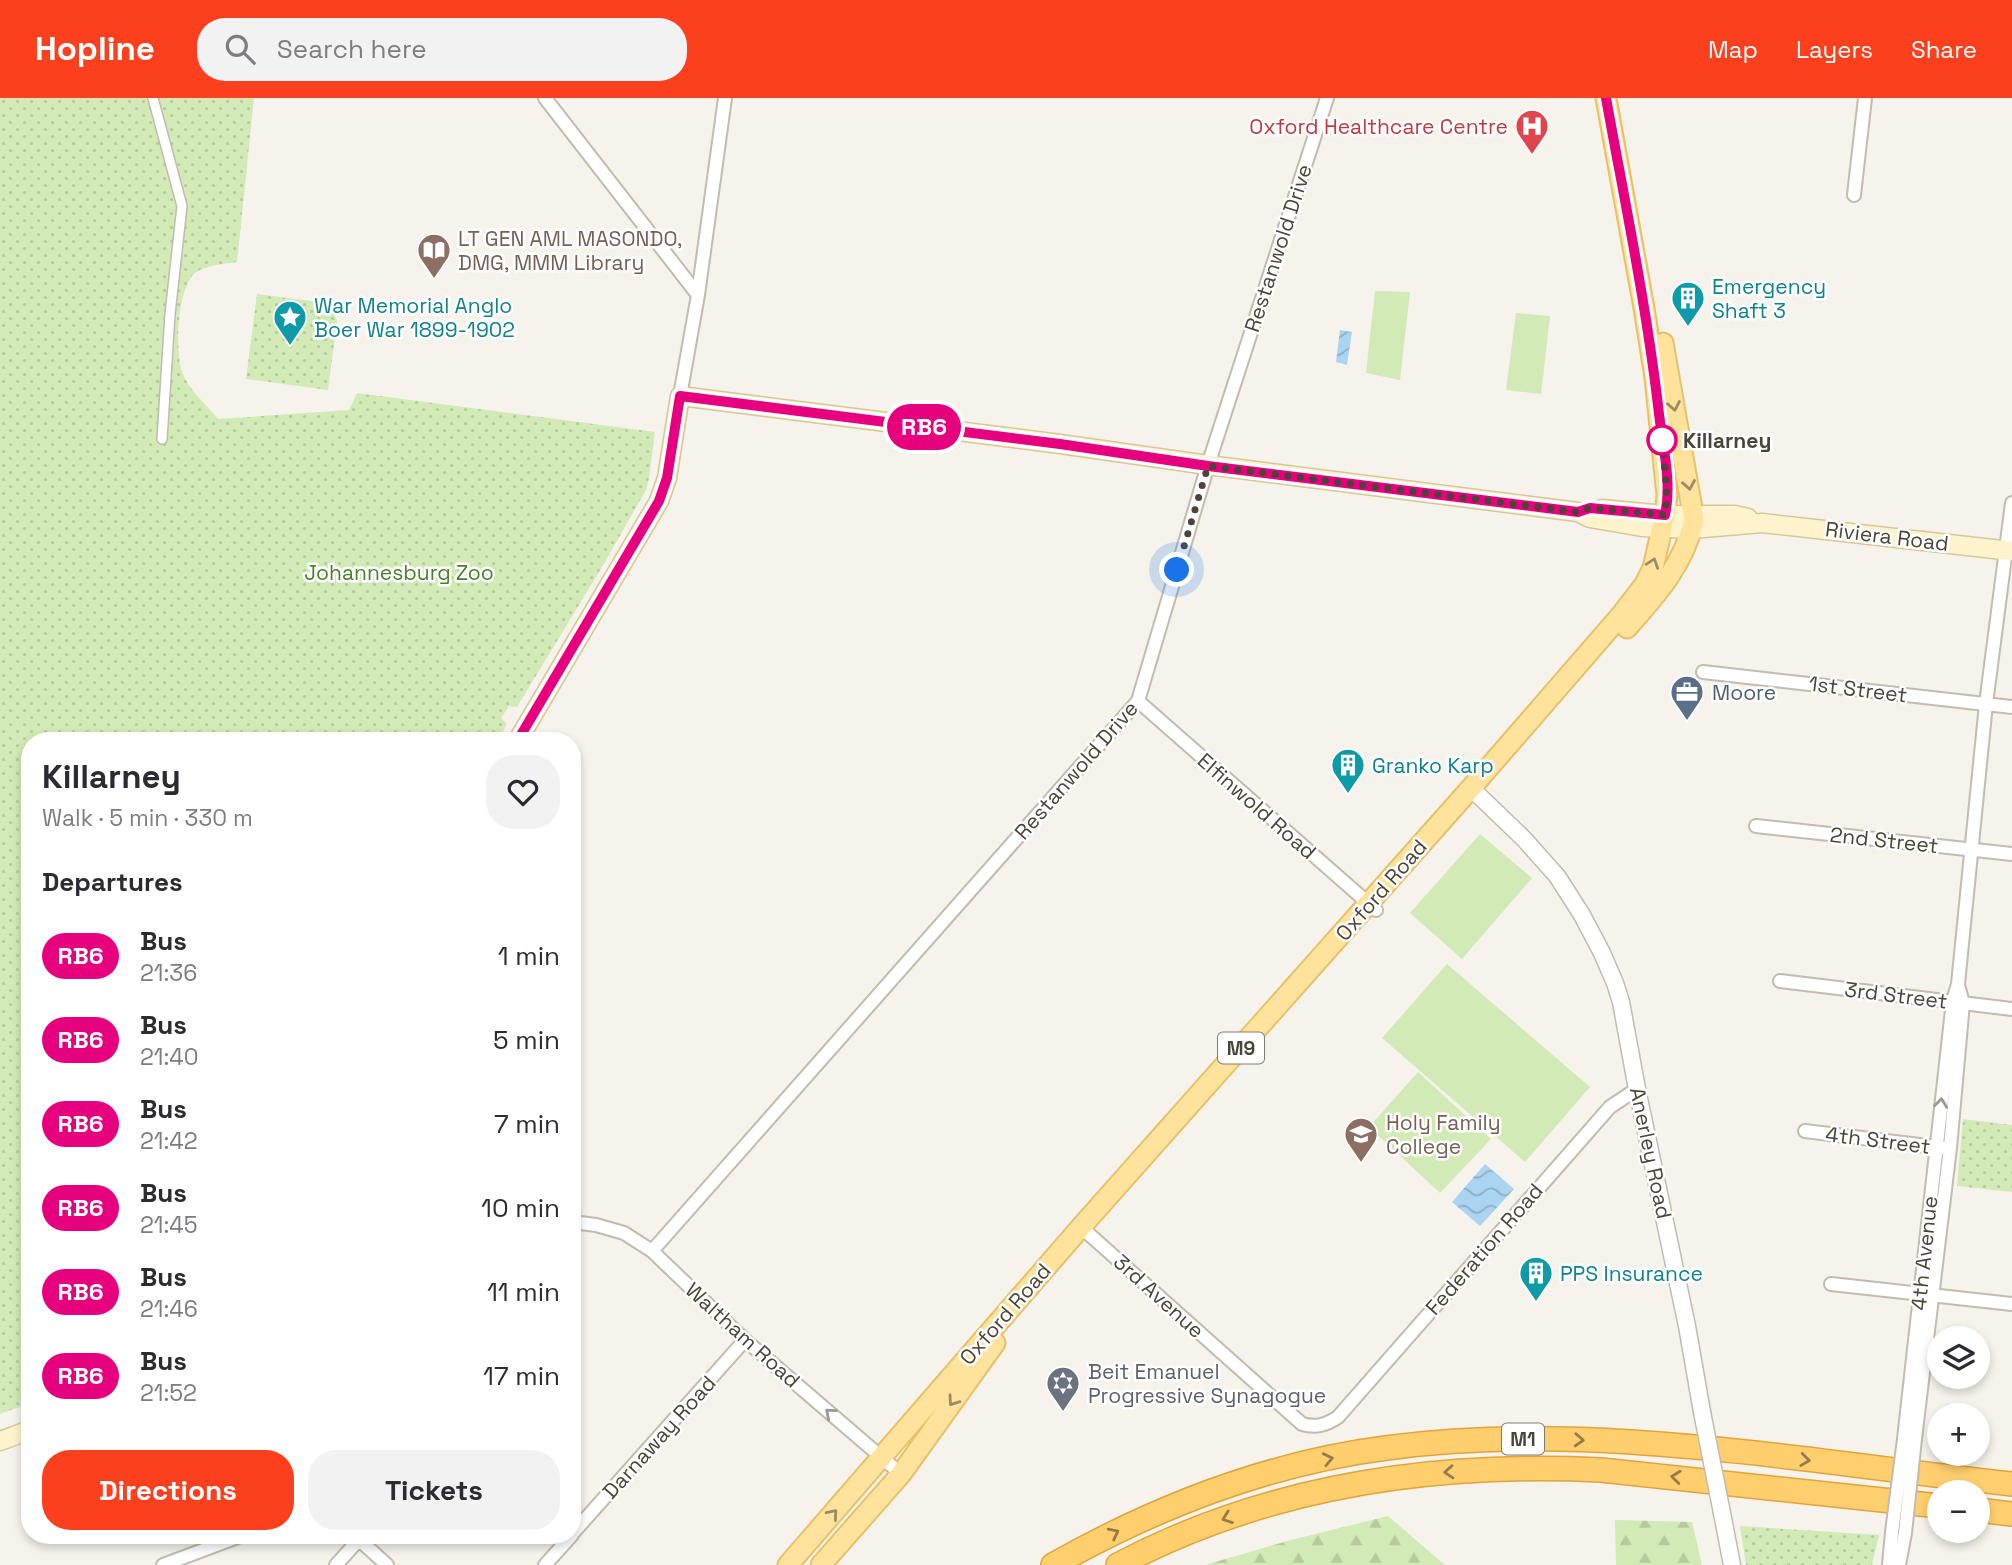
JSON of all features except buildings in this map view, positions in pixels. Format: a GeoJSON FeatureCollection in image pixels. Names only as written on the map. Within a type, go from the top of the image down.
{"type":"FeatureCollection","features":[{"type":"Feature","properties":{"kind":"highway","name":"M1"},"geometry":{"type":"LineString","coordinates":[[1054,1565],[1130,1525],[1259,1476],[1360,1452],[1438,1442],[1558,1438],[1638,1443],[2012,1484]]}},
{"type":"Feature","properties":{"kind":"highway","name":"M1"},"geometry":{"type":"LineString","coordinates":[[1118,1565],[1208,1525],[1280,1501],[1345,1485],[1449,1472],[1556,1468],[1601,1470],[1927,1505]]}},
{"type":"Feature","properties":{"kind":"highway"},"geometry":{"type":"LineString","coordinates":[[1990,1511],[2012,1514]]}},
{"type":"Feature","properties":{"kind":"main road","name":"Oxford Road"},"geometry":{"type":"LineString","coordinates":[[1475,791],[1645,584],[1653,568],[1664,522],[1666,473],[1655,378],[1606,98]]}},
{"type":"Feature","properties":{"kind":"main road"},"geometry":{"type":"LineString","coordinates":[[1617,98],[1693,522]]}},
{"type":"Feature","properties":{"kind":"main road","name":"Riviera Road"},"geometry":{"type":"LineString","coordinates":[[680,396],[1578,512],[1590,518],[1693,522],[1735,514],[1762,523],[2008,550]]}},
{"type":"Feature","properties":{"kind":"main road"},"geometry":{"type":"LineString","coordinates":[[523,732],[659,501],[667,478],[680,396]]}},
{"type":"Feature","properties":{"kind":"main road","name":"Oxford Road"},"geometry":{"type":"LineString","coordinates":[[789,1565],[881,1458],[1475,791],[1669,579],[1681,557],[1693,522]]}},
{"type":"Feature","properties":{"kind":"main road","name":"Oxford Road"},"geometry":{"type":"LineString","coordinates":[[821,1565],[901,1474],[998,1339],[1085,1231]]}},
{"type":"Feature","properties":{"kind":"main road"},"geometry":{"type":"LineString","coordinates":[[0,1441],[21,1433]]}},
{"type":"Feature","properties":{"kind":"street"},"geometry":{"type":"LineString","coordinates":[[153,98],[181,206],[170,314],[162,439]]}},
{"type":"Feature","properties":{"kind":"street"},"geometry":{"type":"LineString","coordinates":[[545,98],[698,295]]}},
{"type":"Feature","properties":{"kind":"street"},"geometry":{"type":"LineString","coordinates":[[680,396],[698,295],[725,98]]}},
{"type":"Feature","properties":{"kind":"street","name":"Restanwold Drive"},"geometry":{"type":"LineString","coordinates":[[652,1251],[1138,701],[1208,466],[1327,98]]}},
{"type":"Feature","properties":{"kind":"street"},"geometry":{"type":"LineString","coordinates":[[1854,195],[1865,98]]}},
{"type":"Feature","properties":{"kind":"street","name":"4th Avenue"},"geometry":{"type":"LineString","coordinates":[[1899,1565],[1898,1532],[1926,1294],[1950,1148],[1958,984],[1986,704],[2012,503]]}},
{"type":"Feature","properties":{"kind":"street","name":"1st Street"},"geometry":{"type":"LineString","coordinates":[[1703,672],[2012,707]]}},
{"type":"Feature","properties":{"kind":"street","name":"Elfinwold Road"},"geometry":{"type":"LineString","coordinates":[[1138,701],[1372,907]]}},
{"type":"Feature","properties":{"kind":"street","name":"Anerley Road"},"geometry":{"type":"LineString","coordinates":[[1475,791],[1546,862],[1568,893],[1602,953],[1621,1002],[1732,1565]]}},
{"type":"Feature","properties":{"kind":"street","name":"2nd Street"},"geometry":{"type":"LineString","coordinates":[[1756,826],[2012,854]]}},
{"type":"Feature","properties":{"kind":"street","name":"3rd Street"},"geometry":{"type":"LineString","coordinates":[[1780,981],[2012,1009]]}},
{"type":"Feature","properties":{"kind":"street","name":"4th Avenue"},"geometry":{"type":"LineString","coordinates":[[1926,1294],[1936,1147],[1958,1002]]}},
{"type":"Feature","properties":{"kind":"street","name":"Federation Road"},"geometry":{"type":"LineString","coordinates":[[1338,1416],[1610,1107],[1637,1089]]}},
{"type":"Feature","properties":{"kind":"street","name":"4th Street"},"geometry":{"type":"LineString","coordinates":[[1805,1131],[1950,1148]]}},
{"type":"Feature","properties":{"kind":"street","name":"Waltham Road"},"geometry":{"type":"LineString","coordinates":[[581,1223],[624,1233],[652,1251],[746,1340],[901,1474]]}},
{"type":"Feature","properties":{"kind":"street","name":"3rd Avenue"},"geometry":{"type":"LineString","coordinates":[[1085,1231],[1302,1424],[1325,1425],[1338,1416]]}},
{"type":"Feature","properties":{"kind":"street"},"geometry":{"type":"LineString","coordinates":[[1832,1284],[2012,1304]]}},
{"type":"Feature","properties":{"kind":"street","name":"Darnaway Road"},"geometry":{"type":"LineString","coordinates":[[581,1524],[746,1340]]}},
{"type":"Feature","properties":{"kind":"street","name":"4th Avenue"},"geometry":{"type":"LineString","coordinates":[[1889,1565],[1898,1532]]}},
{"type":"Feature","properties":{"kind":"street"},"geometry":{"type":"LineString","coordinates":[[163,1565],[219,1544]]}},
{"type":"Feature","properties":{"kind":"street"},"geometry":{"type":"LineString","coordinates":[[336,1565],[353,1544]]}},
{"type":"Feature","properties":{"kind":"street"},"geometry":{"type":"LineString","coordinates":[[367,1544],[387,1565]]}},
{"type":"Feature","properties":{"kind":"street","name":"Darnaway Road"},"geometry":{"type":"LineString","coordinates":[[545,1565],[563,1544]]}},
{"type":"Feature","properties":{"kind":"green space","name":"Johannesburg Zoo"},"geometry":{"type":"Polygon","coordinates":[[[0,98],[254,98],[237,262],[195,273],[184,292],[179,320],[182,372],[193,391],[218,419],[349,410],[357,393],[655,432],[649,478],[646,490],[605,562],[517,707],[509,706],[501,718],[507,724],[502,732],[21,732],[21,1406],[0,1414],[0,98]]]}},
{"type":"Feature","properties":{"kind":"green space"},"geometry":{"type":"Polygon","coordinates":[[[1375,291],[1410,292],[1400,380],[1366,373],[1375,291]]]}},
{"type":"Feature","properties":{"kind":"green space"},"geometry":{"type":"Polygon","coordinates":[[[257,294],[319,302],[332,310],[337,321],[328,390],[246,379],[257,294]]]}},
{"type":"Feature","properties":{"kind":"green space"},"geometry":{"type":"Polygon","coordinates":[[[1516,313],[1550,316],[1541,394],[1506,390],[1516,313]]]}},
{"type":"Feature","properties":{"kind":"green space"},"geometry":{"type":"Polygon","coordinates":[[[1480,834],[1532,878],[1462,959],[1410,913],[1480,834]]]}},
{"type":"Feature","properties":{"kind":"green space"},"geometry":{"type":"Polygon","coordinates":[[[1447,964],[1590,1087],[1525,1162],[1382,1038],[1447,964]]]}},
{"type":"Feature","properties":{"kind":"green space"},"geometry":{"type":"Polygon","coordinates":[[[1418,1072],[1491,1139],[1440,1193],[1369,1127],[1418,1072]]]}},
{"type":"Feature","properties":{"kind":"green space"},"geometry":{"type":"Polygon","coordinates":[[[1963,1119],[2012,1125],[2012,1192],[1957,1186],[1963,1119]]]}},
{"type":"Feature","properties":{"kind":"green space"},"geometry":{"type":"Polygon","coordinates":[[[1388,1516],[1445,1565],[1205,1565],[1291,1540],[1388,1516]]]}},
{"type":"Feature","properties":{"kind":"green space"},"geometry":{"type":"Polygon","coordinates":[[[1615,1520],[1692,1522],[1702,1565],[1616,1565],[1615,1520]]]}},
{"type":"Feature","properties":{"kind":"green space"},"geometry":{"type":"Polygon","coordinates":[[[1740,1526],[1879,1535],[1872,1565],[1746,1565],[1740,1526]]]}},
{"type":"Feature","properties":{"kind":"water"},"geometry":{"type":"Polygon","coordinates":[[[1340,330],[1352,332],[1347,365],[1336,362],[1340,330]]]}},
{"type":"Feature","properties":{"kind":"water"},"geometry":{"type":"Polygon","coordinates":[[[1485,1164],[1514,1189],[1480,1226],[1452,1202],[1485,1164]]]}},
{"type":"Feature","properties":{"kind":"bus line","name":"RB6"},"geometry":{"type":"LineString","coordinates":[[523,732],[659,501],[667,478],[680,396],[1578,512],[1590,508],[1665,515],[1666,473],[1655,378],[1606,98]]}},
{"type":"Feature","properties":{"kind":"place","name":"Oxford Healthcare Centre"},"geometry":{"type":"Point","coordinates":[1532,156]}},
{"type":"Feature","properties":{"kind":"place","name":"LT GEN AML MASONDO, DMG, MMM Library"},"geometry":{"type":"Point","coordinates":[434,280]}},
{"type":"Feature","properties":{"kind":"place","name":"Emergency Shaft 3"},"geometry":{"type":"Point","coordinates":[1688,328]}},
{"type":"Feature","properties":{"kind":"place","name":"War Memorial Anglo Boer War 1899-1902"},"geometry":{"type":"Point","coordinates":[290,347]}},
{"type":"Feature","properties":{"kind":"place","name":"Killarney"},"geometry":{"type":"Point","coordinates":[1662,440]}},
{"type":"Feature","properties":{"kind":"place","name":"Moore"},"geometry":{"type":"Point","coordinates":[1687,722]}},
{"type":"Feature","properties":{"kind":"place","name":"Granko Karp"},"geometry":{"type":"Point","coordinates":[1348,795]}},
{"type":"Feature","properties":{"kind":"place","name":"Holy Family College"},"geometry":{"type":"Point","coordinates":[1361,1164]}},
{"type":"Feature","properties":{"kind":"place","name":"PPS Insurance"},"geometry":{"type":"Point","coordinates":[1536,1303]}},
{"type":"Feature","properties":{"kind":"place","name":"Beit Emanuel Progressive Synagogue"},"geometry":{"type":"Point","coordinates":[1063,1413]}},
{"type":"Feature","properties":{"kind":"route"},"geometry":{"type":"LineString","coordinates":[[1177,570],[1208,466],[1578,512],[1590,508],[1665,515],[1667,495],[1662,440]]}}]}
